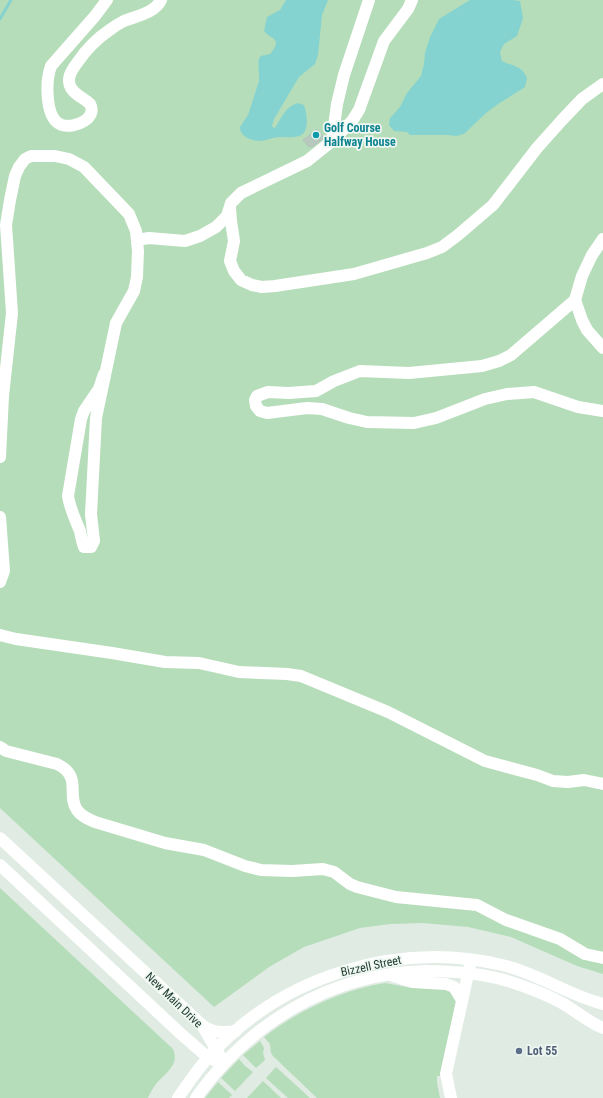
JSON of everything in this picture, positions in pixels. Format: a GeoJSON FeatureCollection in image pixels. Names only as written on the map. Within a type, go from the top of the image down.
{"type":"FeatureCollection","features":[{"type":"Feature","properties":{"kind":"street"},"geometry":{"type":"LineString","coordinates":[[107,0],[95,16],[51,66],[48,74],[47,88],[50,108],[55,121],[63,126],[77,124],[86,120],[91,115],[92,111],[90,104],[70,87],[69,77],[75,65],[90,45],[99,37],[124,21],[150,11],[161,0]]}},
{"type":"Feature","properties":{"kind":"street"},"geometry":{"type":"LineString","coordinates":[[332,141],[337,104],[344,74],[369,0]]}},
{"type":"Feature","properties":{"kind":"street"},"geometry":{"type":"LineString","coordinates":[[137,240],[148,238],[184,241],[200,236],[216,227],[227,216],[232,203],[241,193],[307,161],[326,147],[352,122],[359,110],[384,41],[408,9],[412,0]]}},
{"type":"Feature","properties":{"kind":"street"},"geometry":{"type":"LineString","coordinates":[[230,208],[234,241],[230,261],[234,271],[241,280],[252,285],[262,287],[275,286],[354,274],[427,253],[442,247],[493,205],[537,148],[562,120],[582,99],[603,84]]}},
{"type":"Feature","properties":{"kind":"street"},"geometry":{"type":"LineString","coordinates":[[0,456],[3,396],[12,313],[6,225],[15,176],[25,159],[31,156],[54,156],[69,159],[84,167],[129,214],[136,231],[138,277],[134,291],[116,323],[104,374],[96,418],[91,514],[94,541],[91,547],[87,548],[84,547],[82,542],[68,496],[81,419],[84,411],[99,389],[104,374]]}},
{"type":"Feature","properties":{"kind":"street"},"geometry":{"type":"LineString","coordinates":[[603,239],[592,255],[582,276],[575,300],[512,355],[499,362],[482,366],[408,373],[360,371],[334,381],[316,391],[268,392],[257,396],[255,400],[256,406],[260,411],[267,413],[307,408],[322,409],[367,422],[414,423],[436,418],[485,399],[507,394],[534,392],[578,407],[603,410]]}},
{"type":"Feature","properties":{"kind":"street"},"geometry":{"type":"LineString","coordinates":[[575,300],[587,330],[603,348]]}},
{"type":"Feature","properties":{"kind":"street"},"geometry":{"type":"LineString","coordinates":[[0,517],[4,571],[0,582]]}},
{"type":"Feature","properties":{"kind":"street"},"geometry":{"type":"LineString","coordinates":[[0,635],[16,639],[165,662],[199,663],[239,672],[301,676],[388,712],[485,760],[537,775],[553,782],[584,780],[603,784]]}},
{"type":"Feature","properties":{"kind":"street"},"geometry":{"type":"LineString","coordinates":[[0,747],[6,751],[57,764],[65,768],[70,775],[76,809],[85,818],[95,822],[165,843],[204,850],[245,866],[261,870],[292,871],[323,869],[334,872],[350,884],[357,887],[396,897],[477,905],[506,920],[560,939],[585,954],[603,958]]}},
{"type":"Feature","properties":{"kind":"street","name":"New Main Drive"},"geometry":{"type":"LineString","coordinates":[[0,838],[202,1025],[212,1053]]}},
{"type":"Feature","properties":{"kind":"street","name":"New Main Drive"},"geometry":{"type":"LineString","coordinates":[[0,865],[181,1034],[212,1053],[223,1064]]}},
{"type":"Feature","properties":{"kind":"street"},"geometry":{"type":"LineString","coordinates":[[25,888],[38,874]]}},
{"type":"Feature","properties":{"kind":"street","name":"Bizzell Street"},"geometry":{"type":"LineString","coordinates":[[178,1098],[192,1077],[212,1053],[261,1011],[290,993],[313,982],[348,970],[380,962],[410,958],[443,957],[501,965],[515,968],[588,1000],[603,1004]]}},
{"type":"Feature","properties":{"kind":"street"},"geometry":{"type":"LineString","coordinates":[[451,1098],[446,1074],[470,960]]}},
{"type":"Feature","properties":{"kind":"street","name":"Bizzell Street"},"geometry":{"type":"LineString","coordinates":[[196,1098],[235,1051],[272,1021],[297,1006],[339,987],[388,974],[436,971],[468,973],[506,981],[538,992],[563,1004],[603,1028]]}},
{"type":"Feature","properties":{"kind":"street"},"geometry":{"type":"LineString","coordinates":[[388,974],[413,982],[450,985],[454,987],[462,1000]]}},
{"type":"Feature","properties":{"kind":"street"},"geometry":{"type":"LineString","coordinates":[[592,1022],[603,1032]]}},
{"type":"Feature","properties":{"kind":"street"},"geometry":{"type":"LineString","coordinates":[[202,1025],[217,1032],[236,1031]]}},
{"type":"Feature","properties":{"kind":"street"},"geometry":{"type":"LineString","coordinates":[[181,1034],[193,1056],[194,1067],[192,1077]]}},
{"type":"Feature","properties":{"kind":"green space"},"geometry":{"type":"Polygon","coordinates":[[[0,0],[603,0],[603,974],[577,966],[511,937],[468,927],[423,923],[390,924],[360,928],[304,947],[269,967],[214,1007],[0,808],[0,0]]]}},
{"type":"Feature","properties":{"kind":"green space"},"geometry":{"type":"Polygon","coordinates":[[[0,888],[173,1049],[175,1060],[173,1064],[156,1084],[148,1098],[0,1098],[0,888]]]}},
{"type":"Feature","properties":{"kind":"green space"},"geometry":{"type":"Polygon","coordinates":[[[385,983],[412,988],[442,988],[452,992],[456,1001],[441,1076],[437,1076],[440,1098],[317,1098],[271,1053],[270,1044],[264,1037],[277,1027],[322,1002],[369,986],[385,983]]]}},
{"type":"Feature","properties":{"kind":"green space"},"geometry":{"type":"Polygon","coordinates":[[[260,1041],[264,1048],[263,1053],[265,1060],[256,1068],[243,1055],[260,1041]]]}},
{"type":"Feature","properties":{"kind":"green space"},"geometry":{"type":"Polygon","coordinates":[[[239,1059],[253,1072],[235,1091],[221,1078],[239,1059]]]}},
{"type":"Feature","properties":{"kind":"green space"},"geometry":{"type":"Polygon","coordinates":[[[276,1067],[310,1098],[288,1098],[266,1078],[276,1067]]]}},
{"type":"Feature","properties":{"kind":"green space"},"geometry":{"type":"Polygon","coordinates":[[[263,1081],[281,1098],[247,1098],[263,1081]]]}},
{"type":"Feature","properties":{"kind":"green space"},"geometry":{"type":"Polygon","coordinates":[[[218,1082],[232,1095],[229,1098],[205,1098],[218,1082]]]}},
{"type":"Feature","properties":{"kind":"water"},"geometry":{"type":"Polygon","coordinates":[[[286,0],[328,0],[322,15],[318,55],[315,64],[299,77],[274,119],[272,126],[275,128],[287,110],[298,103],[304,105],[307,118],[306,127],[305,131],[297,137],[277,137],[261,141],[254,140],[244,136],[240,127],[248,115],[259,81],[259,60],[261,56],[270,54],[276,44],[276,42],[264,31],[267,17],[280,10],[286,0]]]}},
{"type":"Feature","properties":{"kind":"water"},"geometry":{"type":"Polygon","coordinates":[[[470,0],[520,1],[523,18],[517,36],[504,44],[500,52],[502,61],[520,68],[525,74],[527,78],[525,87],[486,113],[464,134],[456,136],[410,135],[407,132],[394,131],[389,125],[390,118],[400,107],[407,93],[421,76],[425,53],[430,37],[439,19],[470,0]]]}},
{"type":"Feature","properties":{"kind":"building","name":"Golf Course Halfway House"},"geometry":{"type":"Polygon","coordinates":[[[317,129],[324,138],[312,147],[309,147],[303,140],[317,129]]]}},
{"type":"Feature","properties":{"kind":"waterway"},"geometry":{"type":"LineString","coordinates":[[0,19],[11,0]]}},
{"type":"Feature","properties":{"kind":"place","name":"Golf Course Halfway House"},"geometry":{"type":"Point","coordinates":[316,135]}},
{"type":"Feature","properties":{"kind":"place","name":"Lot 55"},"geometry":{"type":"Point","coordinates":[519,1051]}}]}
